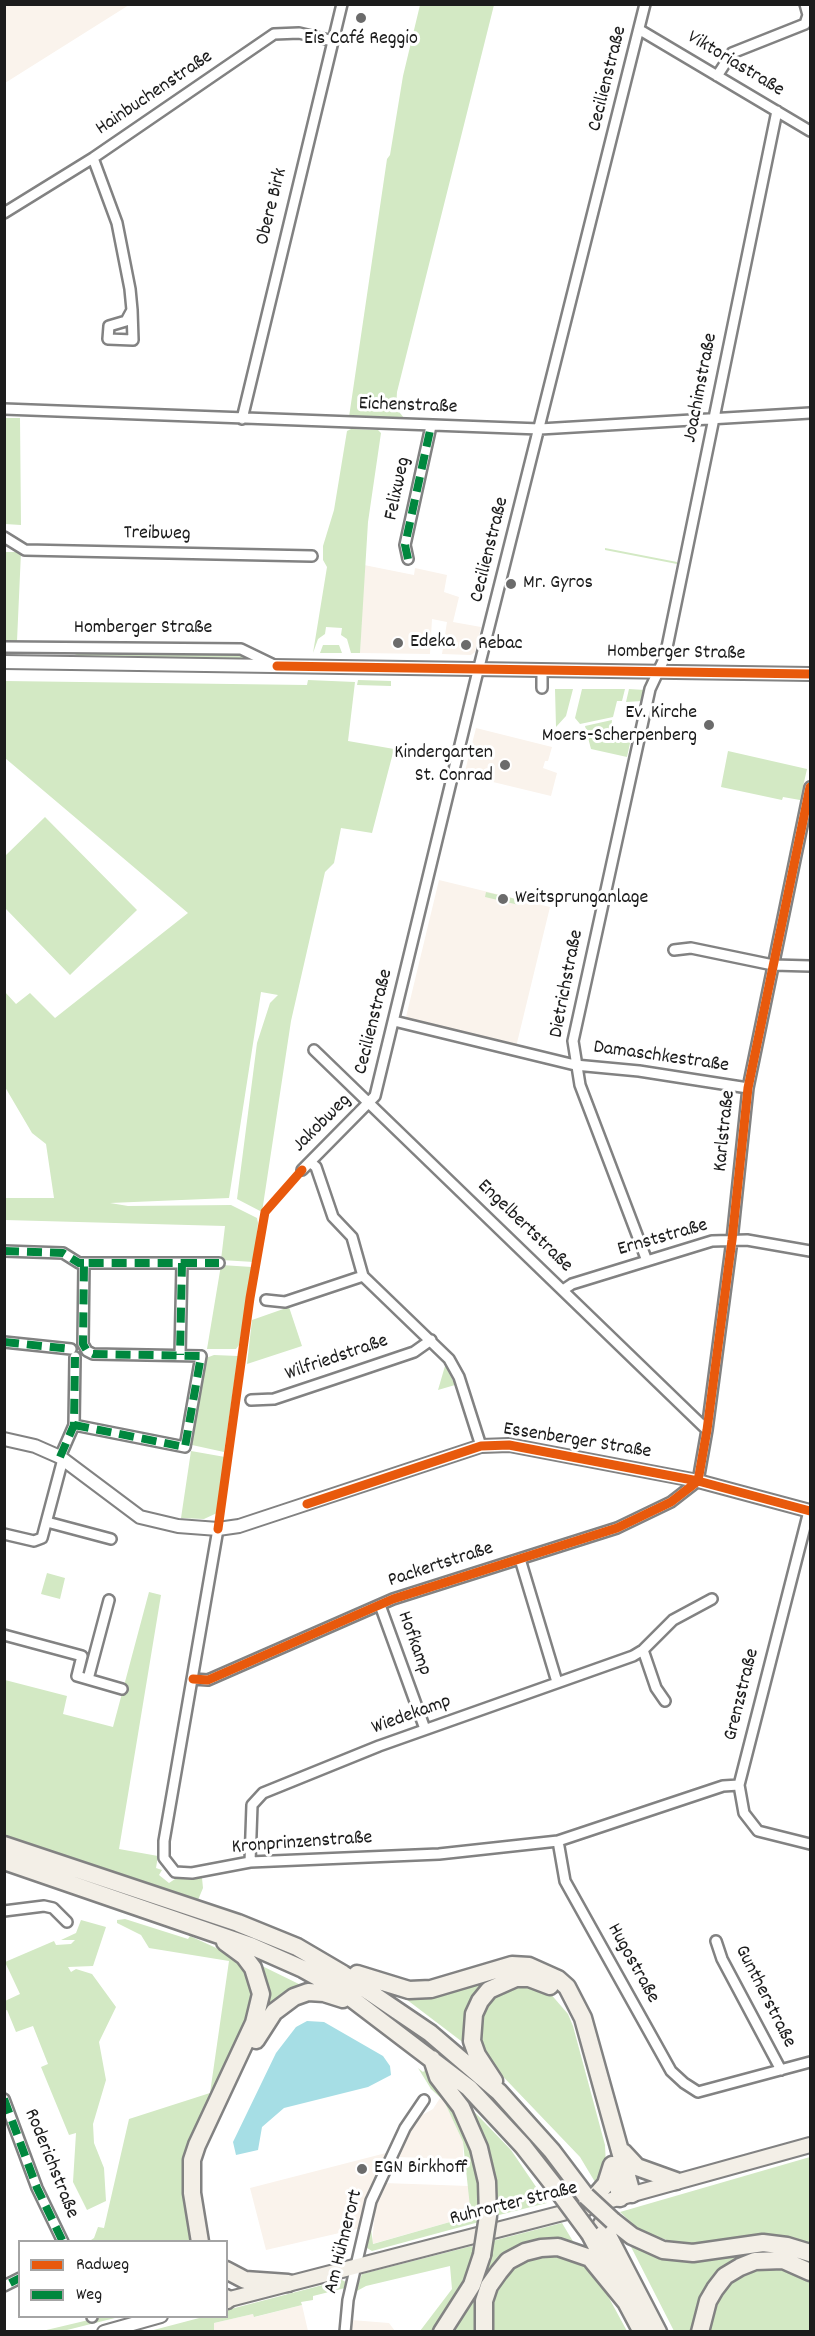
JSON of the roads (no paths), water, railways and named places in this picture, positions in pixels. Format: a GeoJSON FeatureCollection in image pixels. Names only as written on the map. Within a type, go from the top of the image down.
{"type":"FeatureCollection","features":[{"type":"Feature","properties":{"kind":"highway"},"geometry":{"type":"LineString","coordinates":[[4,1845],[238,1923],[297,1947],[430,2033],[500,2092],[529,2124],[583,2196],[602,2226],[658,2331]]}},
{"type":"Feature","properties":{"kind":"highway"},"geometry":{"type":"LineString","coordinates":[[4,1862],[201,1928],[303,1969],[361,2005],[469,2088],[523,2145],[559,2192],[602,2226],[663,2250],[693,2253],[763,2243],[787,2246],[810,2253]]}},
{"type":"Feature","properties":{"kind":"highway"},"geometry":{"type":"LineString","coordinates":[[201,1928],[244,1956],[257,1976],[261,1994],[254,2023],[192,2160],[192,2193],[201,2240]]}},
{"type":"Feature","properties":{"kind":"highway"},"geometry":{"type":"LineString","coordinates":[[320,1960],[336,1962],[372,1980],[409,1990],[431,1989],[512,1965],[529,1966],[558,1979],[567,1987],[583,2018],[616,2146],[626,2196]]}},
{"type":"Feature","properties":{"kind":"highway"},"geometry":{"type":"LineString","coordinates":[[500,2092],[475,2048],[472,2028],[474,2014],[489,1990],[501,1982],[516,1978],[544,1982],[560,1992],[578,2018],[616,2146],[637,2167],[676,2181]]}},
{"type":"Feature","properties":{"kind":"highway"},"geometry":{"type":"LineString","coordinates":[[209,2240],[198,2197],[200,2158],[209,2132],[263,2026],[283,2003],[308,1992],[324,1993],[361,2005]]}},
{"type":"Feature","properties":{"kind":"highway"},"geometry":{"type":"LineString","coordinates":[[431,2058],[438,2077],[460,2107],[479,2148],[488,2182],[488,2216],[482,2255],[472,2285],[442,2331]]}},
{"type":"Feature","properties":{"kind":"highway"},"geometry":{"type":"LineString","coordinates":[[583,2196],[601,2192],[610,2174],[616,2146]]}},
{"type":"Feature","properties":{"kind":"highway"},"geometry":{"type":"LineString","coordinates":[[602,2226],[626,2302]]}},
{"type":"Feature","properties":{"kind":"highway"},"geometry":{"type":"LineString","coordinates":[[484,2331],[484,2301],[489,2286],[508,2261],[525,2252],[558,2247],[590,2258],[626,2302],[642,2331]]}},
{"type":"Feature","properties":{"kind":"highway"},"geometry":{"type":"LineString","coordinates":[[700,2331],[708,2301],[715,2289],[725,2276],[740,2267],[755,2261],[783,2260],[810,2272]]}},
{"type":"Feature","properties":{"kind":"highway"},"geometry":{"type":"LineString","coordinates":[[228,2271],[245,2280],[288,2283]]}},
{"type":"Feature","properties":{"kind":"main road","name":"Homberger Straße"},"geometry":{"type":"LineString","coordinates":[[4,662],[810,674]]}},
{"type":"Feature","properties":{"kind":"main road","name":"Essenberger Straße"},"geometry":{"type":"LineString","coordinates":[[4,1439],[35,1446],[62,1458],[140,1517],[178,1526],[218,1529],[239,1526],[481,1446],[510,1445],[698,1481],[810,1511]]}},
{"type":"Feature","properties":{"kind":"main road","name":"Ruhrorter Straße"},"geometry":{"type":"LineString","coordinates":[[228,2299],[357,2265],[583,2196],[626,2196],[810,2145]]}},
{"type":"Feature","properties":{"kind":"main road"},"geometry":{"type":"LineString","coordinates":[[104,2331],[153,2318]]}},
{"type":"Feature","properties":{"kind":"street","name":"Obere Birk"},"geometry":{"type":"LineString","coordinates":[[242,419],[342,4]]}},
{"type":"Feature","properties":{"kind":"street","name":"Cecilienstraße"},"geometry":{"type":"LineString","coordinates":[[370,1102],[375,1096],[394,1022],[479,669],[645,4]]}},
{"type":"Feature","properties":{"kind":"street"},"geometry":{"type":"LineString","coordinates":[[717,75],[732,53],[805,24],[808,15],[805,4]]}},
{"type":"Feature","properties":{"kind":"street","name":"Viktoriastraße"},"geometry":{"type":"LineString","coordinates":[[640,30],[810,131]]}},
{"type":"Feature","properties":{"kind":"street","name":"Hainbuchenstraße"},"geometry":{"type":"LineString","coordinates":[[4,213],[93,158],[274,34],[299,33],[333,41]]}},
{"type":"Feature","properties":{"kind":"street","name":"Joachimstraße"},"geometry":{"type":"LineString","coordinates":[[658,672],[665,657],[777,111]]}},
{"type":"Feature","properties":{"kind":"street"},"geometry":{"type":"LineString","coordinates":[[93,158],[122,241],[132,310]]}},
{"type":"Feature","properties":{"kind":"street","name":"Eichenstraße"},"geometry":{"type":"LineString","coordinates":[[4,409],[540,429],[810,413]]}},
{"type":"Feature","properties":{"kind":"street","name":"Felixweg"},"geometry":{"type":"LineString","coordinates":[[408,559],[405,545],[431,426]]}},
{"type":"Feature","properties":{"kind":"street","name":"Treibweg"},"geometry":{"type":"LineString","coordinates":[[4,537],[25,550],[312,556]]}},
{"type":"Feature","properties":{"kind":"street","name":"Homberger Straße"},"geometry":{"type":"LineString","coordinates":[[4,647],[241,649],[277,666]]}},
{"type":"Feature","properties":{"kind":"street"},"geometry":{"type":"LineString","coordinates":[[542,670],[542,688]]}},
{"type":"Feature","properties":{"kind":"street","name":"Dietrichstraße"},"geometry":{"type":"LineString","coordinates":[[647,1261],[575,1065],[573,1041],[649,697],[658,672]]}},
{"type":"Feature","properties":{"kind":"street","name":"Karlstraße"},"geometry":{"type":"LineString","coordinates":[[698,1481],[732,1240],[748,1088],[810,788]]}},
{"type":"Feature","properties":{"kind":"street"},"geometry":{"type":"LineString","coordinates":[[799,849],[810,850]]}},
{"type":"Feature","properties":{"kind":"street"},"geometry":{"type":"LineString","coordinates":[[674,950],[692,948],[773,965],[810,966]]}},
{"type":"Feature","properties":{"kind":"street","name":"Damaschkestraße"},"geometry":{"type":"LineString","coordinates":[[394,1022],[575,1065],[639,1071],[748,1088]]}},
{"type":"Feature","properties":{"kind":"street","name":"Engelbertstraße"},"geometry":{"type":"LineString","coordinates":[[314,1050],[707,1430]]}},
{"type":"Feature","properties":{"kind":"street","name":"Jakobweg"},"geometry":{"type":"LineString","coordinates":[[302,1170],[370,1102]]}},
{"type":"Feature","properties":{"kind":"street"},"geometry":{"type":"LineString","coordinates":[[310,1162],[316,1167],[333,1217],[352,1237],[363,1276],[449,1359],[459,1377],[481,1446]]}},
{"type":"Feature","properties":{"kind":"street","name":"Ernststraße"},"geometry":{"type":"LineString","coordinates":[[563,1290],[712,1241],[747,1240],[810,1251]]}},
{"type":"Feature","properties":{"kind":"street"},"geometry":{"type":"LineString","coordinates":[[4,1251],[63,1253],[79,1263],[219,1263]]}},
{"type":"Feature","properties":{"kind":"street"},"geometry":{"type":"LineString","coordinates":[[74,1425],[185,1447],[201,1356],[93,1354],[85,1347],[84,1263]]}},
{"type":"Feature","properties":{"kind":"street"},"geometry":{"type":"LineString","coordinates":[[180,1355],[182,1263]]}},
{"type":"Feature","properties":{"kind":"street"},"geometry":{"type":"LineString","coordinates":[[266,1300],[285,1302],[363,1276]]}},
{"type":"Feature","properties":{"kind":"street","name":"Wilfriedstraße"},"geometry":{"type":"LineString","coordinates":[[251,1400],[274,1399],[414,1352],[431,1340]]}},
{"type":"Feature","properties":{"kind":"street"},"geometry":{"type":"LineString","coordinates":[[4,1342],[73,1353],[85,1347]]}},
{"type":"Feature","properties":{"kind":"street"},"geometry":{"type":"LineString","coordinates":[[4,1534],[39,1540],[46,1522],[62,1458],[74,1425],[73,1353]]}},
{"type":"Feature","properties":{"kind":"street","name":"Packertstraße"},"geometry":{"type":"LineString","coordinates":[[194,1679],[208,1680],[380,1605],[617,1528],[671,1502],[698,1481]]}},
{"type":"Feature","properties":{"kind":"street","name":"Grenzstraße"},"geometry":{"type":"LineString","coordinates":[[810,1511],[739,1785],[744,1813],[758,1831],[810,1844]]}},
{"type":"Feature","properties":{"kind":"street"},"geometry":{"type":"LineString","coordinates":[[46,1522],[111,1539]]}},
{"type":"Feature","properties":{"kind":"street","name":"Kronprinzenstraße"},"geometry":{"type":"LineString","coordinates":[[218,1529],[164,1845],[164,1858],[170,1868],[181,1873],[250,1862],[439,1854],[558,1841],[723,1786],[739,1785]]}},
{"type":"Feature","properties":{"kind":"street"},"geometry":{"type":"LineString","coordinates":[[520,1558],[557,1682]]}},
{"type":"Feature","properties":{"kind":"street","name":"Wiedekamp"},"geometry":{"type":"LineString","coordinates":[[250,1862],[250,1815],[255,1799],[263,1793],[425,1729],[643,1650],[673,1620],[712,1599]]}},
{"type":"Feature","properties":{"kind":"street"},"geometry":{"type":"LineString","coordinates":[[88,1679],[109,1600]]}},
{"type":"Feature","properties":{"kind":"street","name":"Hofkamp"},"geometry":{"type":"LineString","coordinates":[[380,1605],[425,1729]]}},
{"type":"Feature","properties":{"kind":"street"},"geometry":{"type":"LineString","coordinates":[[4,1635],[93,1659]]}},
{"type":"Feature","properties":{"kind":"street"},"geometry":{"type":"LineString","coordinates":[[643,1650],[656,1688],[665,1701]]}},
{"type":"Feature","properties":{"kind":"street"},"geometry":{"type":"LineString","coordinates":[[82,1656],[76,1676],[122,1689]]}},
{"type":"Feature","properties":{"kind":"street","name":"Hugostraße"},"geometry":{"type":"LineString","coordinates":[[558,1841],[565,1881],[570,1892],[671,2071],[698,2092],[781,2070]]}},
{"type":"Feature","properties":{"kind":"street"},"geometry":{"type":"LineString","coordinates":[[4,1911],[44,1906],[53,1908],[67,1922]]}},
{"type":"Feature","properties":{"kind":"street","name":"Guntherstraße"},"geometry":{"type":"LineString","coordinates":[[716,1941],[722,1959],[781,2070]]}},
{"type":"Feature","properties":{"kind":"street"},"geometry":{"type":"LineString","coordinates":[[781,2070],[810,2062]]}},
{"type":"Feature","properties":{"kind":"street","name":"Roderichstraße"},"geometry":{"type":"LineString","coordinates":[[4,2099],[37,2188],[63,2240]]}},
{"type":"Feature","properties":{"kind":"street","name":"Am Hühnerort"},"geometry":{"type":"LineString","coordinates":[[345,2331],[348,2300],[371,2201],[405,2128],[424,2100]]}},
{"type":"Feature","properties":{"kind":"street"},"geometry":{"type":"LineString","coordinates":[[4,2286],[18,2279]]}},
{"type":"Feature","properties":{"kind":"water"},"geometry":{"type":"Polygon","coordinates":[[[307,2021],[324,2022],[383,2056],[390,2066],[391,2075],[368,2087],[284,2108],[262,2127],[258,2150],[236,2155],[233,2142],[276,2053],[296,2027],[307,2021]]]}},
{"type":"Feature","properties":{"kind":"place","name":"Eis Café Reggio"},"geometry":{"type":"Point","coordinates":[361,18]}},
{"type":"Feature","properties":{"kind":"place","name":"Mr. Gyros"},"geometry":{"type":"Point","coordinates":[511,584]}},
{"type":"Feature","properties":{"kind":"place","name":"Edeka"},"geometry":{"type":"Point","coordinates":[398,643]}},
{"type":"Feature","properties":{"kind":"place","name":"Rebac"},"geometry":{"type":"Point","coordinates":[466,645]}},
{"type":"Feature","properties":{"kind":"place","name":"Ev. Kirche Moers-Scherpenberg"},"geometry":{"type":"Point","coordinates":[709,725]}},
{"type":"Feature","properties":{"kind":"place","name":"Kindergarten St. Conrad"},"geometry":{"type":"Point","coordinates":[505,765]}},
{"type":"Feature","properties":{"kind":"place","name":"Weitsprunganlage"},"geometry":{"type":"Point","coordinates":[503,899]}},
{"type":"Feature","properties":{"kind":"place","name":"EGN Birkhoff"},"geometry":{"type":"Point","coordinates":[362,2169]}}]}
